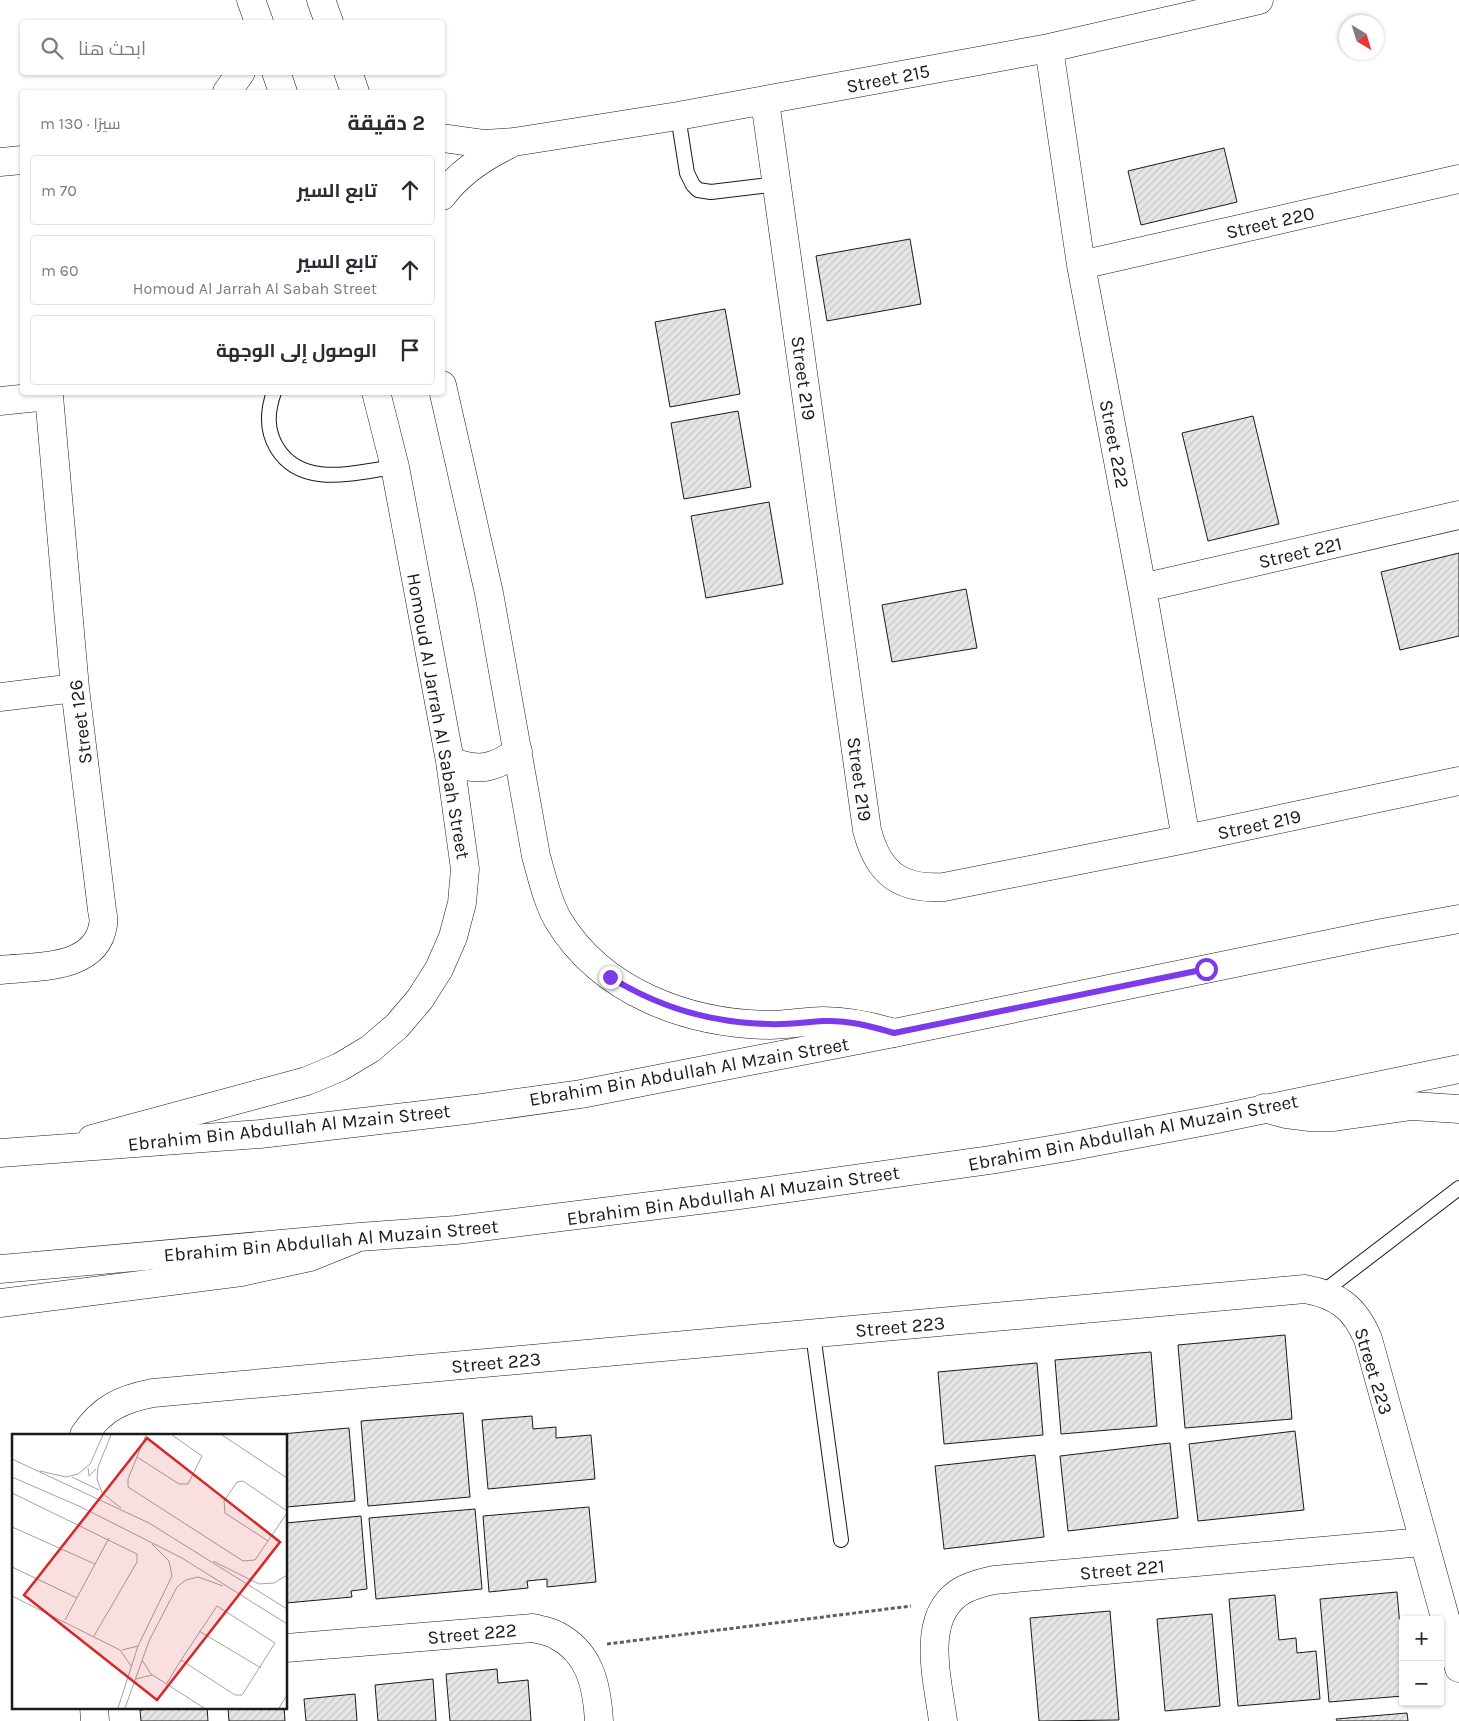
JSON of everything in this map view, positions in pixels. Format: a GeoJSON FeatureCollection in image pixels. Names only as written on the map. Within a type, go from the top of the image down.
{"type":"FeatureCollection","features":[{"type":"Feature","properties":{"kind":"street"},"geometry":{"type":"LineString","coordinates":[[321,0],[329,20]]}},
{"type":"Feature","properties":{"kind":"street","name":"Street 215"},"geometry":{"type":"LineString","coordinates":[[445,138],[485,144],[514,142],[678,116],[1049,48],[1259,0]]}},
{"type":"Feature","properties":{"kind":"street","name":"Street 222"},"geometry":{"type":"LineString","coordinates":[[1049,48],[1081,265],[1142,588],[1186,839]]}},
{"type":"Feature","properties":{"kind":"street"},"geometry":{"type":"LineString","coordinates":[[228,90],[239,75]]}},
{"type":"Feature","properties":{"kind":"street"},"geometry":{"type":"LineString","coordinates":[[277,75],[282,90]]}},
{"type":"Feature","properties":{"kind":"street","name":"Street 219"},"geometry":{"type":"LineString","coordinates":[[765,101],[867,830],[871,848],[880,864],[893,876],[909,884],[927,888],[944,887],[1186,839],[1459,781]]}},
{"type":"Feature","properties":{"kind":"street","name":"Street 215"},"geometry":{"type":"LineString","coordinates":[[445,193],[467,169],[490,154],[514,142]]}},
{"type":"Feature","properties":{"kind":"street"},"geometry":{"type":"LineString","coordinates":[[0,162],[20,160]]}},
{"type":"Feature","properties":{"kind":"street","name":"Street 220"},"geometry":{"type":"LineString","coordinates":[[1081,265],[1459,179]]}},
{"type":"Feature","properties":{"kind":"street","name":"Street 126"},"geometry":{"type":"LineString","coordinates":[[0,401],[42,395]]}},
{"type":"Feature","properties":{"kind":"street","name":"Street 126"},"geometry":{"type":"LineString","coordinates":[[0,970],[60,964],[75,960],[88,952],[98,940],[103,925],[76,688],[49,395]]}},
{"type":"Feature","properties":{"kind":"street","name":"Homoud Al Jarrah Al Sabah Street"},"geometry":{"type":"LineString","coordinates":[[63,1147],[307,1081],[340,1067],[370,1048],[397,1026],[420,999],[439,969],[453,937],[462,903],[465,869],[450,761],[395,467],[377,395]]}},
{"type":"Feature","properties":{"kind":"street"},"geometry":{"type":"LineString","coordinates":[[444,395],[489,593],[536,856],[545,888],[557,919],[590,960],[610,977],[633,992],[658,1003],[711,1018],[770,1024],[822,1021],[844,1022],[870,1026],[894,1033]]}},
{"type":"Feature","properties":{"kind":"street","name":"Street 221"},"geometry":{"type":"LineString","coordinates":[[1142,588],[1459,516]]}},
{"type":"Feature","properties":{"kind":"street"},"geometry":{"type":"LineString","coordinates":[[0,698],[76,688]]}},
{"type":"Feature","properties":{"kind":"street"},"geometry":{"type":"LineString","coordinates":[[450,761],[467,767],[486,767],[503,762],[518,751]]}},
{"type":"Feature","properties":{"kind":"street","name":"Ebrahim Bin Abdullah Al Mzain Street"},"geometry":{"type":"LineString","coordinates":[[0,1153],[260,1134],[572,1096],[1459,919]]}},
{"type":"Feature","properties":{"kind":"street","name":"Ebrahim Bin Abdullah Al Muzain Street"},"geometry":{"type":"LineString","coordinates":[[0,1269],[456,1230],[605,1213],[990,1160],[1208,1120],[1459,1069]]}},
{"type":"Feature","properties":{"kind":"street"},"geometry":{"type":"LineString","coordinates":[[1263,1108],[1286,1114],[1310,1117],[1334,1117],[1412,1106],[1459,1109]]}},
{"type":"Feature","properties":{"kind":"street"},"geometry":{"type":"LineString","coordinates":[[0,1303],[241,1272],[310,1257],[359,1237]]}},
{"type":"Feature","properties":{"kind":"street","name":"Street 223"},"geometry":{"type":"LineString","coordinates":[[85,1434],[92,1422],[110,1407],[130,1398],[153,1393],[1305,1289],[1324,1292],[1340,1301],[1352,1311],[1362,1324],[1368,1338],[1459,1668]]}},
{"type":"Feature","properties":{"kind":"street","name":"Street 221"},"geometry":{"type":"LineString","coordinates":[[943,1721],[934,1647],[935,1631],[941,1615],[950,1601],[963,1590],[994,1580],[1423,1542]]}},
{"type":"Feature","properties":{"kind":"street","name":"Street 222"},"geometry":{"type":"LineString","coordinates":[[288,1648],[533,1628],[556,1635],[575,1648],[587,1664],[595,1683],[599,1721]]}},
{"type":"Feature","properties":{"kind":"street"},"geometry":{"type":"LineString","coordinates":[[94,1708],[95,1721]]}},
{"type":"Feature","properties":{"kind":"lane"},"geometry":{"type":"LineString","coordinates":[[678,116],[687,173],[693,186],[698,190],[711,192],[778,184]]}},
{"type":"Feature","properties":{"kind":"lane"},"geometry":{"type":"LineString","coordinates":[[273,395],[269,407],[268,425],[272,441],[281,456],[294,467],[310,473],[327,476],[395,467]]}},
{"type":"Feature","properties":{"kind":"lane"},"geometry":{"type":"LineString","coordinates":[[1324,1292],[1459,1188]]}},
{"type":"Feature","properties":{"kind":"lane"},"geometry":{"type":"LineString","coordinates":[[813,1334],[841,1540]]}},
{"type":"Feature","properties":{"kind":"path"},"geometry":{"type":"LineString","coordinates":[[575,1648],[950,1601]]}},
{"type":"Feature","properties":{"kind":"building"},"geometry":{"type":"Polygon","coordinates":[[[1224,148],[1237,202],[1141,225],[1128,171],[1224,148]]]}},
{"type":"Feature","properties":{"kind":"building"},"geometry":{"type":"Polygon","coordinates":[[[910,239],[921,304],[827,321],[816,256],[910,239]]]}},
{"type":"Feature","properties":{"kind":"building"},"geometry":{"type":"Polygon","coordinates":[[[725,309],[740,394],[670,407],[655,322],[725,309]]]}},
{"type":"Feature","properties":{"kind":"building"},"geometry":{"type":"Polygon","coordinates":[[[738,411],[751,487],[684,499],[671,423],[738,411]]]}},
{"type":"Feature","properties":{"kind":"building"},"geometry":{"type":"Polygon","coordinates":[[[1253,416],[1279,524],[1208,541],[1182,433],[1253,416]]]}},
{"type":"Feature","properties":{"kind":"building"},"geometry":{"type":"Polygon","coordinates":[[[769,502],[783,584],[706,598],[691,516],[769,502]]]}},
{"type":"Feature","properties":{"kind":"building"},"geometry":{"type":"Polygon","coordinates":[[[1459,553],[1459,636],[1400,650],[1381,572],[1459,553]]]}},
{"type":"Feature","properties":{"kind":"building"},"geometry":{"type":"Polygon","coordinates":[[[966,589],[977,648],[892,662],[882,605],[966,589]]]}},
{"type":"Feature","properties":{"kind":"building"},"geometry":{"type":"Polygon","coordinates":[[[1285,1335],[1292,1419],[1185,1428],[1178,1345],[1285,1335]]]}},
{"type":"Feature","properties":{"kind":"building"},"geometry":{"type":"Polygon","coordinates":[[[1151,1352],[1157,1426],[1061,1434],[1055,1360],[1151,1352]]]}},
{"type":"Feature","properties":{"kind":"building"},"geometry":{"type":"Polygon","coordinates":[[[1037,1363],[1043,1435],[944,1444],[938,1372],[1037,1363]]]}},
{"type":"Feature","properties":{"kind":"building"},"geometry":{"type":"Polygon","coordinates":[[[463,1413],[470,1497],[368,1506],[361,1421],[463,1413]]]}},
{"type":"Feature","properties":{"kind":"building"},"geometry":{"type":"Polygon","coordinates":[[[532,1416],[533,1429],[556,1427],[556,1438],[591,1435],[595,1479],[488,1489],[482,1420],[532,1416]]]}},
{"type":"Feature","properties":{"kind":"building"},"geometry":{"type":"Polygon","coordinates":[[[349,1428],[355,1501],[288,1507],[288,1434],[281,1434],[349,1428]]]}},
{"type":"Feature","properties":{"kind":"building"},"geometry":{"type":"Polygon","coordinates":[[[1295,1431],[1304,1510],[1198,1521],[1189,1444],[1295,1431]]]}},
{"type":"Feature","properties":{"kind":"building"},"geometry":{"type":"Polygon","coordinates":[[[1170,1443],[1178,1518],[1068,1531],[1060,1456],[1170,1443]]]}},
{"type":"Feature","properties":{"kind":"building"},"geometry":{"type":"Polygon","coordinates":[[[1035,1455],[1044,1537],[944,1549],[935,1466],[1035,1455]]]}},
{"type":"Feature","properties":{"kind":"building"},"geometry":{"type":"Polygon","coordinates":[[[589,1507],[596,1582],[547,1587],[547,1579],[527,1581],[528,1588],[489,1592],[483,1516],[589,1507]]]}},
{"type":"Feature","properties":{"kind":"building"},"geometry":{"type":"Polygon","coordinates":[[[475,1509],[482,1589],[376,1599],[369,1518],[475,1509]]]}},
{"type":"Feature","properties":{"kind":"building"},"geometry":{"type":"Polygon","coordinates":[[[361,1516],[367,1589],[351,1591],[352,1597],[288,1603],[288,1523],[361,1516]]]}},
{"type":"Feature","properties":{"kind":"building"},"geometry":{"type":"Polygon","coordinates":[[[1397,1592],[1399,1616],[1399,1696],[1329,1702],[1320,1599],[1397,1592]]]}},
{"type":"Feature","properties":{"kind":"building"},"geometry":{"type":"Polygon","coordinates":[[[1275,1595],[1279,1640],[1296,1638],[1297,1653],[1316,1651],[1320,1699],[1238,1706],[1229,1599],[1275,1595]]]}},
{"type":"Feature","properties":{"kind":"building"},"geometry":{"type":"Polygon","coordinates":[[[1110,1611],[1119,1720],[1039,1721],[1030,1618],[1110,1611]]]}},
{"type":"Feature","properties":{"kind":"building"},"geometry":{"type":"Polygon","coordinates":[[[1212,1614],[1220,1706],[1165,1711],[1157,1619],[1212,1614]]]}},
{"type":"Feature","properties":{"kind":"building"},"geometry":{"type":"Polygon","coordinates":[[[497,1669],[498,1683],[528,1680],[531,1721],[450,1721],[446,1674],[497,1669]]]}},
{"type":"Feature","properties":{"kind":"building"},"geometry":{"type":"Polygon","coordinates":[[[433,1679],[436,1721],[378,1721],[375,1685],[433,1679]]]}},
{"type":"Feature","properties":{"kind":"building"},"geometry":{"type":"Polygon","coordinates":[[[355,1694],[357,1721],[306,1721],[304,1699],[355,1694]]]}},
{"type":"Feature","properties":{"kind":"building"},"geometry":{"type":"Polygon","coordinates":[[[207,1708],[208,1721],[141,1721],[140,1710],[207,1708]]]}},
{"type":"Feature","properties":{"kind":"building"},"geometry":{"type":"Polygon","coordinates":[[[228,1708],[284,1708],[285,1721],[229,1721],[228,1708]]]}},
{"type":"Feature","properties":{"kind":"building"},"geometry":{"type":"Polygon","coordinates":[[[1407,1713],[1408,1721],[1337,1721],[1336,1719],[1407,1713]]]}},
{"type":"Feature","properties":{"kind":"route"},"geometry":{"type":"LineString","coordinates":[[610,977],[633,992],[658,1003],[711,1018],[770,1024],[799,1024],[822,1021],[844,1022],[870,1026],[894,1033],[1206,969]]}}]}
